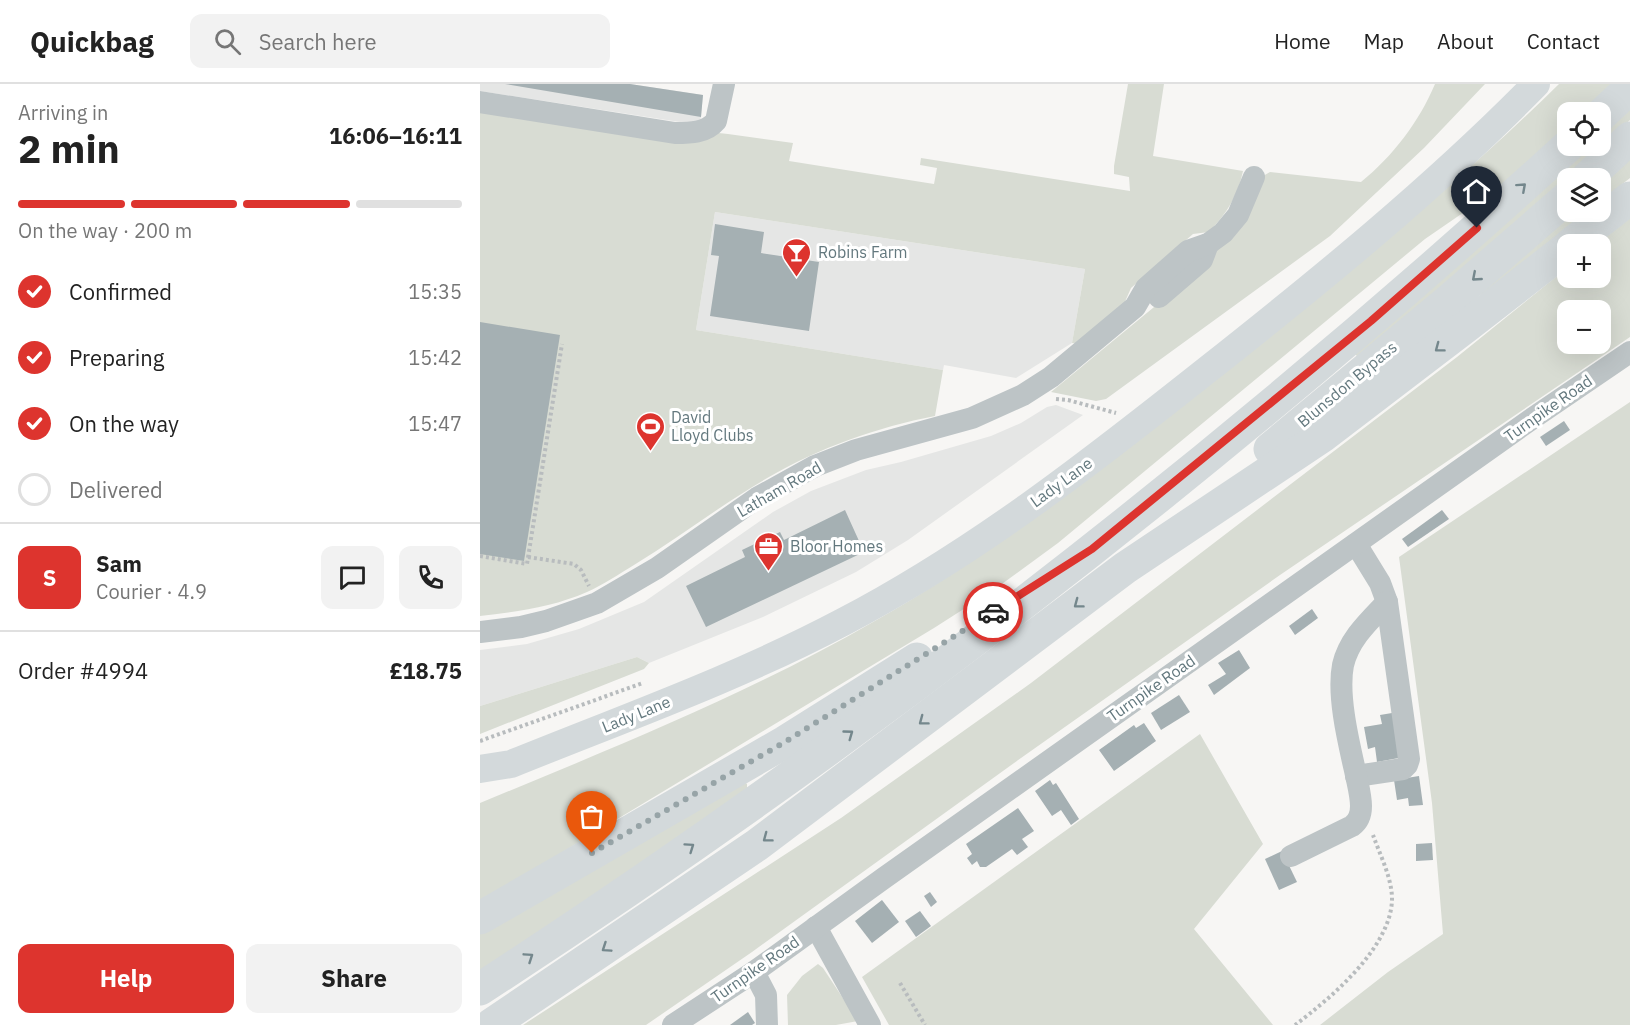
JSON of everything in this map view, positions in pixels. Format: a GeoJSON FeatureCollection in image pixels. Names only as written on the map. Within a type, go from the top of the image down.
{"type":"FeatureCollection","features":[{"type":"Feature","properties":{"kind":"highway"},"geometry":{"type":"LineString","coordinates":[[1611,106],[1630,88]]}},
{"type":"Feature","properties":{"kind":"highway"},"geometry":{"type":"LineString","coordinates":[[1598,168],[1630,138]]}},
{"type":"Feature","properties":{"kind":"highway","name":"Blunsdon Bypass"},"geometry":{"type":"LineString","coordinates":[[1092,549],[1371,321],[1557,156]]}},
{"type":"Feature","properties":{"kind":"highway"},"geometry":{"type":"LineString","coordinates":[[1584,234],[1630,198]]}},
{"type":"Feature","properties":{"kind":"highway","name":"Blunsdon Bypass"},"geometry":{"type":"LineString","coordinates":[[1125,568],[1446,303],[1557,207]]}},
{"type":"Feature","properties":{"kind":"highway"},"geometry":{"type":"LineString","coordinates":[[491,1025],[757,845],[1125,568],[1324,435],[1557,255]]}},
{"type":"Feature","properties":{"kind":"highway"},"geometry":{"type":"LineString","coordinates":[[480,918],[785,742],[1092,549]]}},
{"type":"Feature","properties":{"kind":"highway"},"geometry":{"type":"LineString","coordinates":[[480,989],[821,755],[1092,549]]}},
{"type":"Feature","properties":{"kind":"main road","name":"Lady Lane"},"geometry":{"type":"LineString","coordinates":[[480,769],[511,764],[770,659],[870,608],[975,544],[1063,482],[1259,329],[1472,147],[1536,84]]}},
{"type":"Feature","properties":{"kind":"main road","name":"Lady Lane"},"geometry":{"type":"LineString","coordinates":[[480,787],[511,764]]}},
{"type":"Feature","properties":{"kind":"street"},"geometry":{"type":"LineString","coordinates":[[480,102],[675,133],[693,133],[704,130],[716,121],[724,84]]}},
{"type":"Feature","properties":{"kind":"street","name":"Latham Road"},"geometry":{"type":"LineString","coordinates":[[480,632],[521,627],[546,621],[597,603],[657,568],[758,498],[815,465],[856,450],[948,426],[1023,395],[1051,377],[1135,307],[1146,288],[1188,251],[1208,244],[1223,233],[1238,215],[1254,177]]}},
{"type":"Feature","properties":{"kind":"street","name":"Turnpike Road"},"geometry":{"type":"LineString","coordinates":[[673,1025],[754,972],[1630,352]]}},
{"type":"Feature","properties":{"kind":"street"},"geometry":{"type":"LineString","coordinates":[[1356,544],[1380,583],[1387,602],[1409,759],[1407,765],[1402,769],[1356,776]]}},
{"type":"Feature","properties":{"kind":"street"},"geometry":{"type":"LineString","coordinates":[[1291,856],[1352,826],[1360,818],[1361,807],[1356,776],[1345,725],[1343,665],[1357,633],[1387,602]]}},
{"type":"Feature","properties":{"kind":"street"},"geometry":{"type":"LineString","coordinates":[[816,927],[870,1025]]}},
{"type":"Feature","properties":{"kind":"street"},"geometry":{"type":"LineString","coordinates":[[754,972],[766,995],[767,1025]]}},
{"type":"Feature","properties":{"kind":"path"},"geometry":{"type":"LineString","coordinates":[[480,556],[527,564],[561,344]]}},
{"type":"Feature","properties":{"kind":"path"},"geometry":{"type":"LineString","coordinates":[[1048,400],[1068,400],[1117,413]]}},
{"type":"Feature","properties":{"kind":"path"},"geometry":{"type":"LineString","coordinates":[[1110,419],[1124,407]]}},
{"type":"Feature","properties":{"kind":"path"},"geometry":{"type":"LineString","coordinates":[[528,557],[574,564],[581,570],[597,603]]}},
{"type":"Feature","properties":{"kind":"path"},"geometry":{"type":"LineString","coordinates":[[480,741],[651,681]]}},
{"type":"Feature","properties":{"kind":"path"},"geometry":{"type":"LineString","coordinates":[[1295,1025],[1342,986],[1364,960],[1388,923],[1391,887],[1361,807]]}},
{"type":"Feature","properties":{"kind":"path"},"geometry":{"type":"LineString","coordinates":[[900,983],[925,1025]]}},
{"type":"Feature","properties":{"kind":"shaded area"},"geometry":{"type":"Polygon","coordinates":[[[480,84],[630,84],[703,95],[701,117],[699,125],[480,91],[480,84]]]}},
{"type":"Feature","properties":{"kind":"shaded area"},"geometry":{"type":"Polygon","coordinates":[[[1128,84],[1164,84],[1153,156],[1243,171],[1238,189],[1230,204],[1209,232],[1193,234],[1131,288],[1124,304],[1079,344],[1072,343],[1085,269],[715,212],[696,330],[943,370],[935,416],[892,426],[849,440],[788,467],[735,498],[634,565],[587,592],[548,605],[480,616],[480,107],[793,143],[789,161],[934,184],[937,168],[920,165],[921,158],[1130,191],[1129,177],[1114,174],[1128,84]]]}},
{"type":"Feature","properties":{"kind":"shaded area"},"geometry":{"type":"Polygon","coordinates":[[[1435,84],[1485,84],[1424,148],[1330,236],[1106,399],[1096,401],[1051,392],[1205,265],[1263,176],[1270,172],[1361,182],[1404,138],[1435,84]]]}},
{"type":"Feature","properties":{"kind":"shaded area"},"geometry":{"type":"Polygon","coordinates":[[[1559,84],[1612,84],[1593,102],[1557,102],[1557,135],[1502,186],[1425,239],[1058,543],[995,589],[480,902],[480,803],[680,719],[778,673],[873,622],[964,566],[1052,505],[1178,408],[1393,234],[1519,123],[1559,84]]]}},
{"type":"Feature","properties":{"kind":"shaded area"},"geometry":{"type":"Polygon","coordinates":[[[1630,109],[1630,120],[1611,137],[1611,127],[1630,109]]]}},
{"type":"Feature","properties":{"kind":"shaded area"},"geometry":{"type":"Polygon","coordinates":[[[1579,156],[1591,156],[1578,168],[1565,168],[1579,156]]]}},
{"type":"Feature","properties":{"kind":"shaded area"},"geometry":{"type":"Polygon","coordinates":[[[1630,158],[1630,178],[1611,193],[1611,176],[1630,158]]]}},
{"type":"Feature","properties":{"kind":"shaded area"},"geometry":{"type":"Polygon","coordinates":[[[1557,175],[1557,187],[1525,216],[1361,360],[1355,354],[1557,175]]]}},
{"type":"Feature","properties":{"kind":"shaded area"},"geometry":{"type":"Polygon","coordinates":[[[715,212],[1085,269],[1072,343],[1016,378],[944,365],[943,370],[696,330],[715,212]]]}},
{"type":"Feature","properties":{"kind":"shaded area"},"geometry":{"type":"Polygon","coordinates":[[[1630,218],[1630,337],[1611,350],[1611,300],[1557,300],[1557,354],[1605,354],[1280,575],[752,952],[646,1025],[523,1025],[841,818],[1031,683],[1457,357],[1557,276],[1557,288],[1611,288],[1610,234],[1630,218]]]}},
{"type":"Feature","properties":{"kind":"shaded area"},"geometry":{"type":"Polygon","coordinates":[[[1561,222],[1574,222],[1481,296],[1480,293],[1561,222]]]}},
{"type":"Feature","properties":{"kind":"shaded area"},"geometry":{"type":"Polygon","coordinates":[[[1630,402],[1630,1025],[1320,1025],[1388,972],[1443,934],[1432,803],[1399,557],[1630,402]]]}},
{"type":"Feature","properties":{"kind":"shaded area"},"geometry":{"type":"Polygon","coordinates":[[[1056,405],[1083,415],[908,540],[856,572],[763,617],[649,663],[637,657],[480,706],[480,650],[527,644],[579,629],[644,602],[773,512],[811,491],[866,470],[991,436],[1021,423],[1047,407],[1056,405]]]}},
{"type":"Feature","properties":{"kind":"shaded area"},"geometry":{"type":"Polygon","coordinates":[[[637,657],[649,663],[644,669],[480,734],[480,706],[637,657]]]}},
{"type":"Feature","properties":{"kind":"shaded area"},"geometry":{"type":"Polygon","coordinates":[[[1200,734],[1263,844],[1194,929],[1273,1025],[889,1025],[862,977],[1200,734]]]}},
{"type":"Feature","properties":{"kind":"shaded area"},"geometry":{"type":"Polygon","coordinates":[[[743,781],[747,784],[747,789],[480,975],[480,932],[743,781]]]}},
{"type":"Feature","properties":{"kind":"shaded area"},"geometry":{"type":"Polygon","coordinates":[[[818,964],[858,1021],[836,1025],[788,1025],[787,995],[802,976],[818,964]]]}},
{"type":"Feature","properties":{"kind":"building"},"geometry":{"type":"Polygon","coordinates":[[[505,84],[630,84],[703,95],[701,117],[505,84]]]}},
{"type":"Feature","properties":{"kind":"building"},"geometry":{"type":"Polygon","coordinates":[[[715,224],[764,232],[761,253],[819,262],[809,331],[710,316],[719,256],[711,255],[715,224]]]}},
{"type":"Feature","properties":{"kind":"building"},"geometry":{"type":"Polygon","coordinates":[[[480,322],[560,335],[524,561],[480,554],[480,322]]]}},
{"type":"Feature","properties":{"kind":"building"},"geometry":{"type":"Polygon","coordinates":[[[1564,421],[1570,430],[1546,446],[1540,437],[1564,421]]]}},
{"type":"Feature","properties":{"kind":"building","name":"Bloor Homes"},"geometry":{"type":"Polygon","coordinates":[[[845,510],[864,552],[706,627],[686,586],[745,557],[742,550],[780,532],[784,540],[845,510]]]}},
{"type":"Feature","properties":{"kind":"building"},"geometry":{"type":"Polygon","coordinates":[[[1442,510],[1449,519],[1408,547],[1402,539],[1442,510]]]}},
{"type":"Feature","properties":{"kind":"building"},"geometry":{"type":"Polygon","coordinates":[[[1312,609],[1318,618],[1295,635],[1289,626],[1312,609]]]}},
{"type":"Feature","properties":{"kind":"building"},"geometry":{"type":"Polygon","coordinates":[[[1239,650],[1250,668],[1214,695],[1208,685],[1226,674],[1218,663],[1239,650]]]}},
{"type":"Feature","properties":{"kind":"building"},"geometry":{"type":"Polygon","coordinates":[[[1179,695],[1190,712],[1161,730],[1151,713],[1179,695]]]}},
{"type":"Feature","properties":{"kind":"building"},"geometry":{"type":"Polygon","coordinates":[[[1392,713],[1404,757],[1377,762],[1375,747],[1368,749],[1364,727],[1382,724],[1380,715],[1392,713]]]}},
{"type":"Feature","properties":{"kind":"building"},"geometry":{"type":"Polygon","coordinates":[[[1144,723],[1156,741],[1114,771],[1099,750],[1134,725],[1136,728],[1144,723]]]}},
{"type":"Feature","properties":{"kind":"building"},"geometry":{"type":"Polygon","coordinates":[[[1419,776],[1423,805],[1409,806],[1408,798],[1397,800],[1394,780],[1419,776]]]}},
{"type":"Feature","properties":{"kind":"building"},"geometry":{"type":"Polygon","coordinates":[[[1050,780],[1053,785],[1056,783],[1079,819],[1071,825],[1061,810],[1052,816],[1035,791],[1050,780]]]}},
{"type":"Feature","properties":{"kind":"building"},"geometry":{"type":"Polygon","coordinates":[[[1018,808],[1034,831],[1022,839],[1028,847],[1017,855],[1012,849],[986,867],[980,867],[977,861],[972,865],[967,858],[972,854],[966,844],[1018,808]]]}},
{"type":"Feature","properties":{"kind":"building"},"geometry":{"type":"Polygon","coordinates":[[[1432,843],[1433,860],[1416,861],[1416,844],[1432,843]]]}},
{"type":"Feature","properties":{"kind":"building"},"geometry":{"type":"Polygon","coordinates":[[[1282,851],[1297,882],[1279,890],[1265,859],[1282,851]]]}},
{"type":"Feature","properties":{"kind":"building"},"geometry":{"type":"Polygon","coordinates":[[[930,892],[937,902],[931,907],[924,896],[930,892]]]}},
{"type":"Feature","properties":{"kind":"building"},"geometry":{"type":"Polygon","coordinates":[[[882,900],[899,922],[872,943],[855,921],[882,900]]]}},
{"type":"Feature","properties":{"kind":"building"},"geometry":{"type":"Polygon","coordinates":[[[920,911],[931,926],[916,937],[905,921],[920,911]]]}},
{"type":"Feature","properties":{"kind":"building"},"geometry":{"type":"Polygon","coordinates":[[[748,1012],[755,1023],[730,1025],[748,1012]]]}},
{"type":"Feature","properties":{"kind":"way so far"},"geometry":{"type":"LineString","coordinates":[[592,853],[785,742],[993,612]]}},
{"type":"Feature","properties":{"kind":"place","name":"Robins Farm"},"geometry":{"type":"Point","coordinates":[797,278]}},
{"type":"Feature","properties":{"kind":"place","name":"David Lloyd Clubs"},"geometry":{"type":"Point","coordinates":[650,452]}},
{"type":"Feature","properties":{"kind":"place","name":"Bloor Homes"},"geometry":{"type":"Point","coordinates":[769,572]}},
{"type":"Feature","properties":{"kind":"route"},"geometry":{"type":"LineString","coordinates":[[993,612],[1092,549],[1371,321],[1477,228]]}}]}
